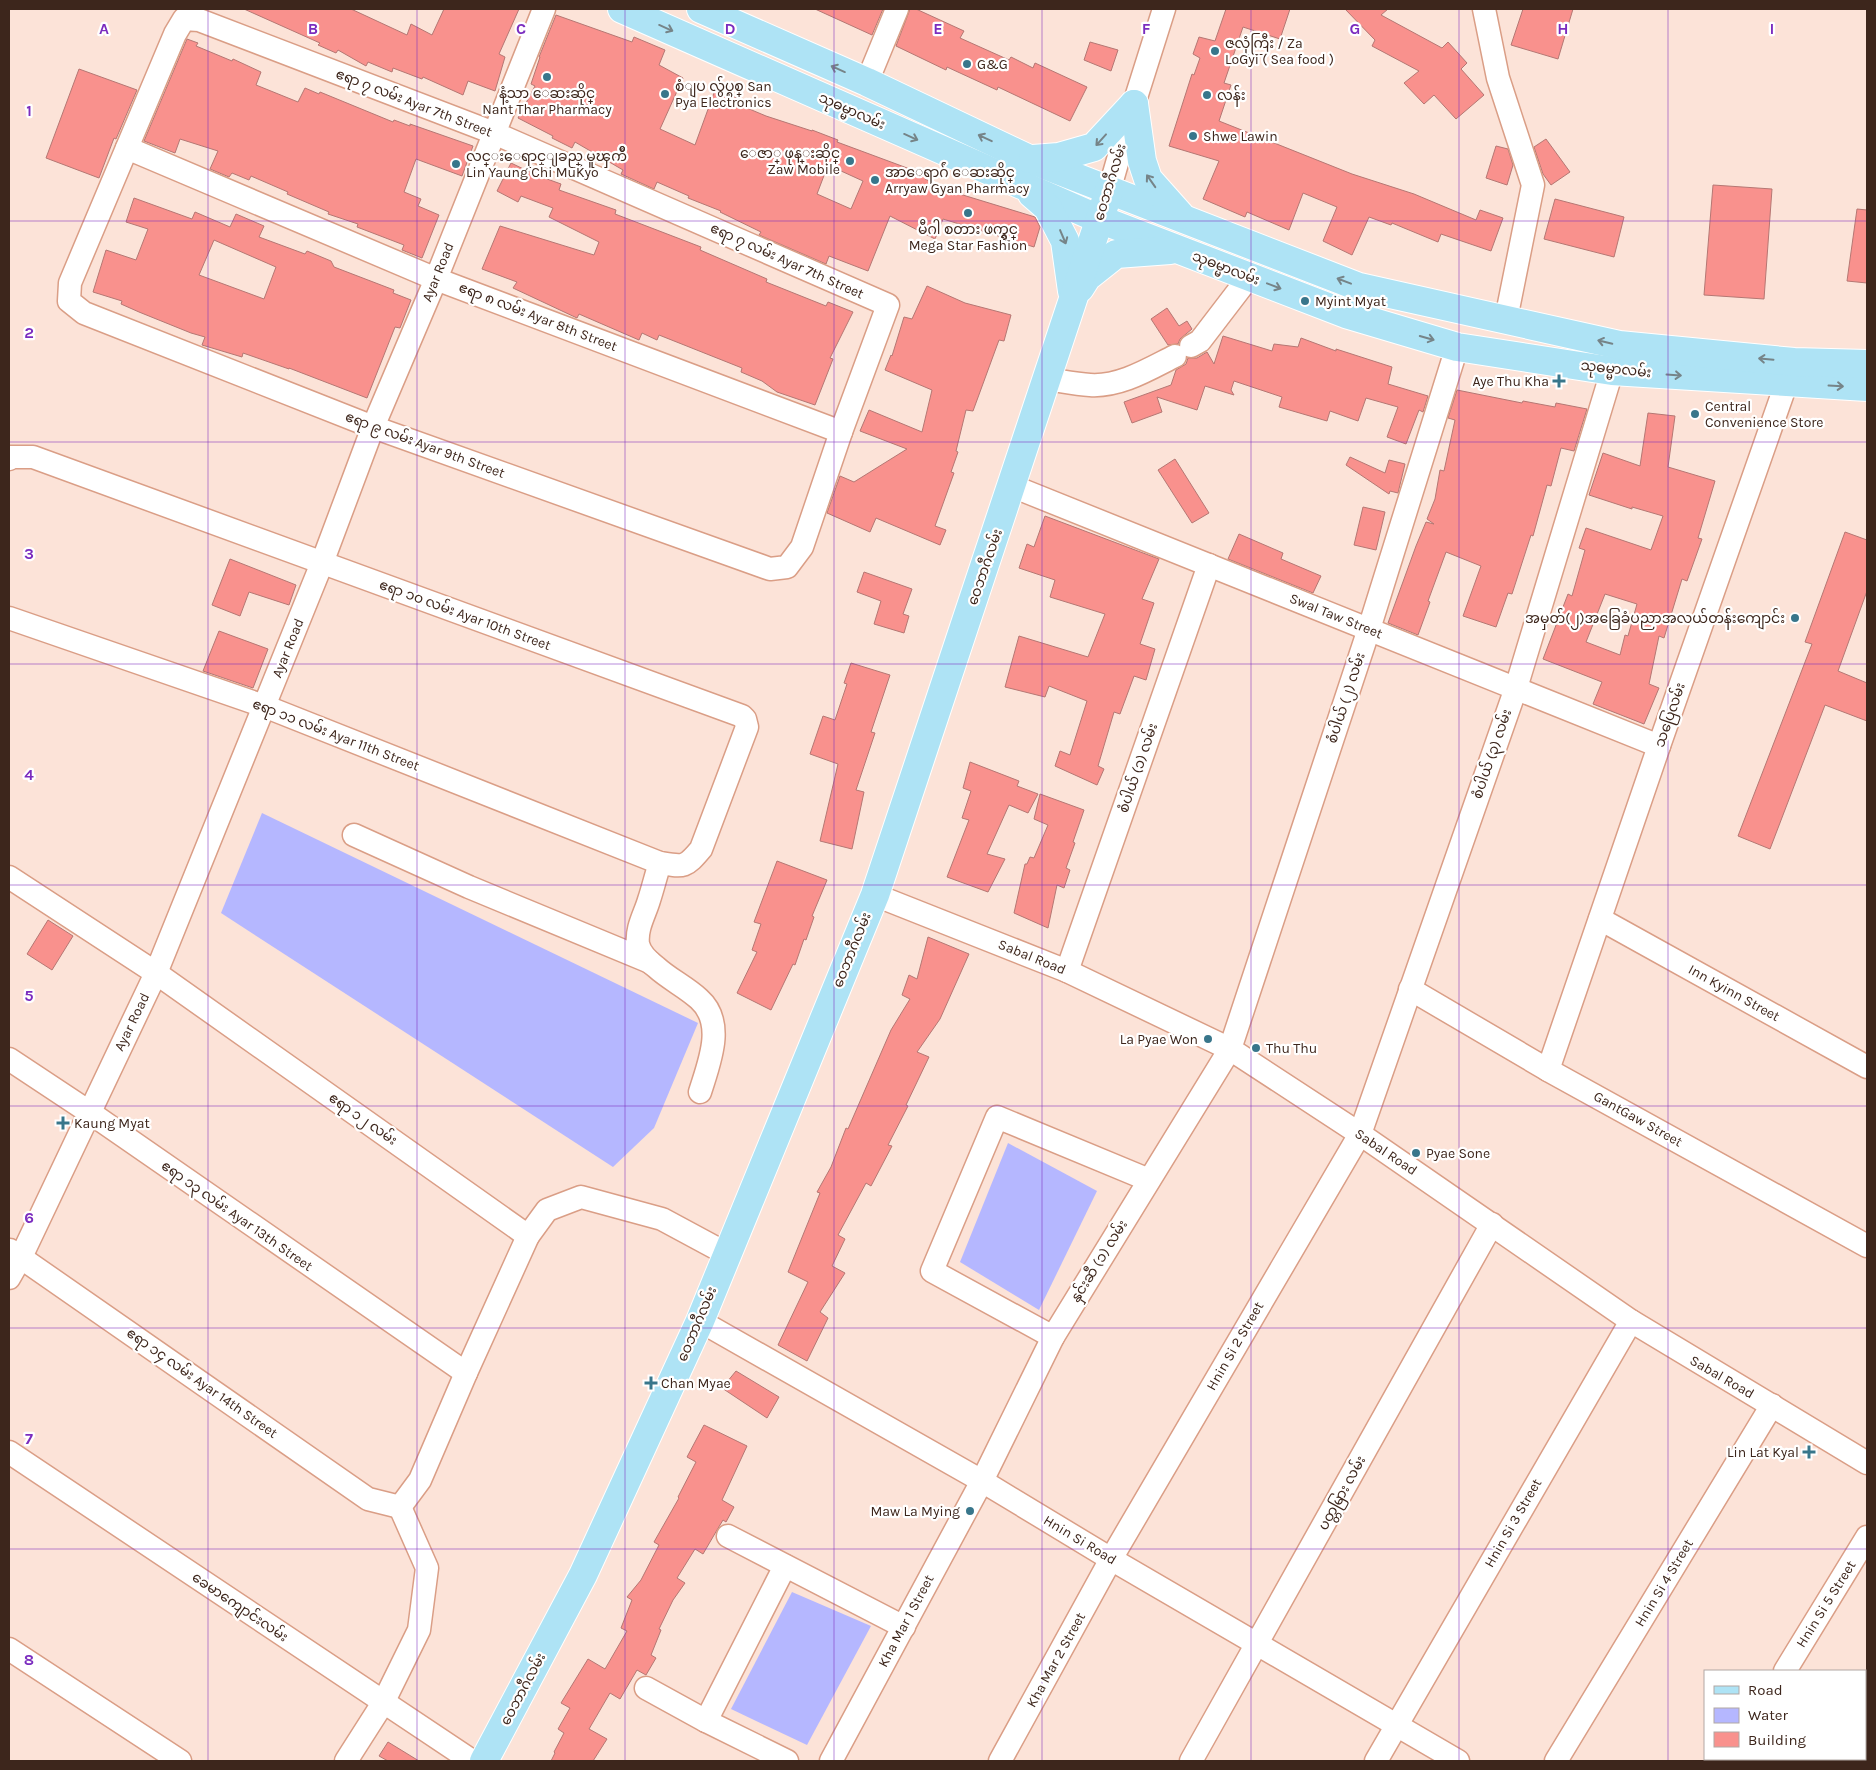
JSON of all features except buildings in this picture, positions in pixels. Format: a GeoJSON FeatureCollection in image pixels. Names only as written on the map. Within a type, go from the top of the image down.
{"type":"FeatureCollection","features":[{"type":"Feature","properties":{"kind":"main road","name":"သုဓမ္မာလမ်း"},"geometry":{"type":"LineString","coordinates":[[622,9],[1099,219],[1346,314],[1457,347],[1612,370],[1789,372],[1867,364]]}},
{"type":"Feature","properties":{"kind":"main road","name":"သုဓမ္မာလမ်း"},"geometry":{"type":"LineString","coordinates":[[701,9],[867,82],[1029,159],[1359,287],[1619,345],[1789,372],[1867,387]]}},
{"type":"Feature","properties":{"kind":"main road"},"geometry":{"type":"LineString","coordinates":[[1029,159],[1058,157],[1094,148],[1134,104]]}},
{"type":"Feature","properties":{"kind":"main road"},"geometry":{"type":"LineString","coordinates":[[1134,104],[1142,162],[1148,179],[1183,218]]}},
{"type":"Feature","properties":{"kind":"main road"},"geometry":{"type":"LineString","coordinates":[[1023,186],[1048,208],[1066,241],[1073,300]]}},
{"type":"Feature","properties":{"kind":"main road","name":"ဝေဘာဂီလမ်း"},"geometry":{"type":"LineString","coordinates":[[484,1761],[583,1575],[700,1321],[875,895],[1109,191]]}},
{"type":"Feature","properties":{"kind":"main road"},"geometry":{"type":"LineString","coordinates":[[1073,300],[1087,277],[1116,254],[1179,250]]}},
{"type":"Feature","properties":{"kind":"street","name":"Ayar Road"},"geometry":{"type":"LineString","coordinates":[[9,1278],[15,1253],[89,1112],[156,973],[322,563],[373,427],[436,279],[544,9]]}},
{"type":"Feature","properties":{"kind":"street"},"geometry":{"type":"LineString","coordinates":[[867,82],[897,9]]}},
{"type":"Feature","properties":{"kind":"street","name":"ဝေဘာဂီလမ်း"},"geometry":{"type":"LineString","coordinates":[[1109,191],[1164,9]]}},
{"type":"Feature","properties":{"kind":"street"},"geometry":{"type":"LineString","coordinates":[[1484,9],[1498,78],[1533,185],[1506,319]]}},
{"type":"Feature","properties":{"kind":"street","name":"ဧရာ ၇ လမ်း Ayar 7th Street"},"geometry":{"type":"LineString","coordinates":[[127,148],[175,34],[184,20],[199,20],[494,133],[888,305],[840,432]]}},
{"type":"Feature","properties":{"kind":"street","name":"ဧရာ ၈ လမ်း Ayar 8th Street"},"geometry":{"type":"LineString","coordinates":[[127,148],[436,279],[840,432]]}},
{"type":"Feature","properties":{"kind":"street","name":"ဧရာ ၉ လမ်း Ayar 9th Street"},"geometry":{"type":"LineString","coordinates":[[127,148],[70,283],[69,301],[84,313],[373,427],[770,569],[788,567],[802,547],[840,432]]}},
{"type":"Feature","properties":{"kind":"street"},"geometry":{"type":"LineString","coordinates":[[1047,379],[1092,386],[1132,378],[1183,352],[1200,341],[1249,277]]}},
{"type":"Feature","properties":{"kind":"street","name":"စံပါယ် (၂) လမ်း"},"geometry":{"type":"LineString","coordinates":[[1230,1049],[1369,629],[1457,347]]}},
{"type":"Feature","properties":{"kind":"street","name":"စံပါယ် (၃) လမ်း"},"geometry":{"type":"LineString","coordinates":[[1360,1134],[1516,688],[1612,370]]}},
{"type":"Feature","properties":{"kind":"street","name":"သပြေလမ်း"},"geometry":{"type":"LineString","coordinates":[[1548,1070],[1789,372]]}},
{"type":"Feature","properties":{"kind":"street","name":"ဧရာ ၁၀ လမ်း Ayar 10th Street"},"geometry":{"type":"LineString","coordinates":[[9,459],[10,457],[33,456],[742,716],[747,723],[745,732],[702,849],[685,865],[660,863]]}},
{"type":"Feature","properties":{"kind":"street","name":"Swal Taw Street"},"geometry":{"type":"LineString","coordinates":[[1012,486],[1659,746]]}},
{"type":"Feature","properties":{"kind":"street","name":"စံပါယ် (၁) လမ်း"},"geometry":{"type":"LineString","coordinates":[[1067,970],[1209,565]]}},
{"type":"Feature","properties":{"kind":"street","name":"ဧရာ ၁၁ လမ်း Ayar 11th Street"},"geometry":{"type":"LineString","coordinates":[[9,618],[264,706],[660,863]]}},
{"type":"Feature","properties":{"kind":"street"},"geometry":{"type":"LineString","coordinates":[[354,835],[469,887],[650,962]]}},
{"type":"Feature","properties":{"kind":"street"},"geometry":{"type":"LineString","coordinates":[[660,863],[649,901],[638,929],[638,942],[640,950],[650,962],[707,1006],[714,1027],[712,1053],[700,1092]]}},
{"type":"Feature","properties":{"kind":"street","name":"ဧရာ ၁၂ လမ်း"},"geometry":{"type":"LineString","coordinates":[[9,877],[156,973],[528,1236]]}},
{"type":"Feature","properties":{"kind":"street","name":"Sabal Road"},"geometry":{"type":"LineString","coordinates":[[875,895],[1067,970],[1230,1049],[1360,1134],[1631,1322],[1867,1463]]}},
{"type":"Feature","properties":{"kind":"street","name":"Inn Kyinn Street"},"geometry":{"type":"LineString","coordinates":[[1600,919],[1867,1067]]}},
{"type":"Feature","properties":{"kind":"street","name":"GantGaw Street"},"geometry":{"type":"LineString","coordinates":[[1410,989],[1548,1070],[1867,1246]]}},
{"type":"Feature","properties":{"kind":"street","name":"နှင်းဆီ (၁) လမ်း"},"geometry":{"type":"LineString","coordinates":[[982,1482],[1053,1337],[1230,1049]]}},
{"type":"Feature","properties":{"kind":"street","name":"ဧရာ ၁၃ လမ်း Ayar 13th Street"},"geometry":{"type":"LineString","coordinates":[[9,1059],[89,1112],[466,1374]]}},
{"type":"Feature","properties":{"kind":"street"},"geometry":{"type":"LineString","coordinates":[[1053,1337],[932,1271],[997,1117],[1149,1180]]}},
{"type":"Feature","properties":{"kind":"street","name":"Hnin Si 2 Street"},"geometry":{"type":"LineString","coordinates":[[1111,1559],[1360,1134]]}},
{"type":"Feature","properties":{"kind":"street"},"geometry":{"type":"LineString","coordinates":[[346,1761],[383,1703],[420,1630],[427,1568],[400,1507],[420,1480],[528,1236],[547,1210],[581,1197],[662,1219],[727,1254]]}},
{"type":"Feature","properties":{"kind":"street","name":"ပတ္တမြား လမ်း"},"geometry":{"type":"LineString","coordinates":[[1191,1761],[1492,1224]]}},
{"type":"Feature","properties":{"kind":"street","name":"ဧရာ ၁၄ လမ်း Ayar 14th Street"},"geometry":{"type":"LineString","coordinates":[[15,1253],[368,1499],[400,1507]]}},
{"type":"Feature","properties":{"kind":"street","name":"Hnin Si Road"},"geometry":{"type":"LineString","coordinates":[[700,1321],[982,1482],[1458,1761]]}},
{"type":"Feature","properties":{"kind":"street","name":"Hnin Si 3 Street"},"geometry":{"type":"LineString","coordinates":[[1376,1761],[1631,1322]]}},
{"type":"Feature","properties":{"kind":"street","name":"Hnin Si 4 Street"},"geometry":{"type":"LineString","coordinates":[[1556,1761],[1772,1405]]}},
{"type":"Feature","properties":{"kind":"street","name":"ခေမာကျောင်းလမ်း"},"geometry":{"type":"LineString","coordinates":[[9,1452],[472,1761]]}},
{"type":"Feature","properties":{"kind":"street","name":"Kha Mar 1 Street"},"geometry":{"type":"LineString","coordinates":[[831,1761],[982,1482]]}},
{"type":"Feature","properties":{"kind":"street"},"geometry":{"type":"LineString","coordinates":[[728,1536],[904,1627]]}},
{"type":"Feature","properties":{"kind":"street","name":"Hnin Si 5 Street"},"geometry":{"type":"LineString","coordinates":[[1786,1670],[1867,1537]]}},
{"type":"Feature","properties":{"kind":"street","name":"Kha Mar 2 Street"},"geometry":{"type":"LineString","coordinates":[[1000,1761],[1111,1559]]}},
{"type":"Feature","properties":{"kind":"street"},"geometry":{"type":"LineString","coordinates":[[706,1721],[785,1566]]}},
{"type":"Feature","properties":{"kind":"street"},"geometry":{"type":"LineString","coordinates":[[9,1649],[180,1761]]}},
{"type":"Feature","properties":{"kind":"street"},"geometry":{"type":"LineString","coordinates":[[646,1688],[706,1721],[787,1761]]}},
{"type":"Feature","properties":{"kind":"water"},"geometry":{"type":"Polygon","coordinates":[[[262,813],[698,1023],[654,1128],[613,1167],[221,913],[262,813]]]}},
{"type":"Feature","properties":{"kind":"water"},"geometry":{"type":"Polygon","coordinates":[[[1008,1143],[1097,1191],[1039,1310],[960,1262],[1008,1143]]]}},
{"type":"Feature","properties":{"kind":"water"},"geometry":{"type":"Polygon","coordinates":[[[792,1592],[871,1626],[807,1745],[731,1709],[792,1592]]]}},
{"type":"Feature","properties":{"kind":"place","name":"ဇလုံကြီး / Za LoGyi ( Sea food )"},"geometry":{"type":"Point","coordinates":[1215,51]}},
{"type":"Feature","properties":{"kind":"place","name":"G&G"},"geometry":{"type":"Point","coordinates":[967,64]}},
{"type":"Feature","properties":{"kind":"place","name":"နံ့သာ ေဆးဆိုင္ Nant Thar Pharmacy"},"geometry":{"type":"Point","coordinates":[547,77]}},
{"type":"Feature","properties":{"kind":"place","name":"စံျပ လ်ွပ္စစ္ San Pya Electronics"},"geometry":{"type":"Point","coordinates":[665,94]}},
{"type":"Feature","properties":{"kind":"place","name":"လန်း"},"geometry":{"type":"Point","coordinates":[1207,95]}},
{"type":"Feature","properties":{"kind":"place","name":"Shwe Lawin"},"geometry":{"type":"Point","coordinates":[1193,136]}},
{"type":"Feature","properties":{"kind":"place","name":"ေဇာ္ ဖုန္းဆိုင္ Zaw Mobile"},"geometry":{"type":"Point","coordinates":[850,161]}},
{"type":"Feature","properties":{"kind":"place","name":"လင္းေရာင္ျခည္ မူၾကိဳ Lin Yaung Chi MuKyo"},"geometry":{"type":"Point","coordinates":[456,164]}},
{"type":"Feature","properties":{"kind":"place","name":"အာေရာဂ်ံ ေဆးဆိုင္ Arryaw Gyan Pharmacy"},"geometry":{"type":"Point","coordinates":[875,180]}},
{"type":"Feature","properties":{"kind":"place","name":"မီဂါ စတား ဖက္ရွင္ Mega Star Fashion"},"geometry":{"type":"Point","coordinates":[968,213]}},
{"type":"Feature","properties":{"kind":"place","name":"Myint Myat"},"geometry":{"type":"Point","coordinates":[1305,301]}},
{"type":"Feature","properties":{"kind":"place","name":"Aye Thu Kha"},"geometry":{"type":"Point","coordinates":[1559,381]}},
{"type":"Feature","properties":{"kind":"place","name":"Central Convenience Store"},"geometry":{"type":"Point","coordinates":[1695,414]}},
{"type":"Feature","properties":{"kind":"place","name":"အမှတ်(၂)အခြေခံပညာအလယ်တန်းကျောင်း"},"geometry":{"type":"Point","coordinates":[1795,618]}},
{"type":"Feature","properties":{"kind":"place","name":"La Pyae Won"},"geometry":{"type":"Point","coordinates":[1208,1039]}},
{"type":"Feature","properties":{"kind":"place","name":"Thu Thu"},"geometry":{"type":"Point","coordinates":[1256,1048]}},
{"type":"Feature","properties":{"kind":"place","name":"Kaung Myat"},"geometry":{"type":"Point","coordinates":[63,1123]}},
{"type":"Feature","properties":{"kind":"place","name":"Pyae Sone"},"geometry":{"type":"Point","coordinates":[1416,1153]}},
{"type":"Feature","properties":{"kind":"place","name":"Chan Myae"},"geometry":{"type":"Point","coordinates":[651,1383]}},
{"type":"Feature","properties":{"kind":"place","name":"Lin Lat Kyal"},"geometry":{"type":"Point","coordinates":[1809,1452]}},
{"type":"Feature","properties":{"kind":"place","name":"Maw La Mying"},"geometry":{"type":"Point","coordinates":[970,1511]}}]}
